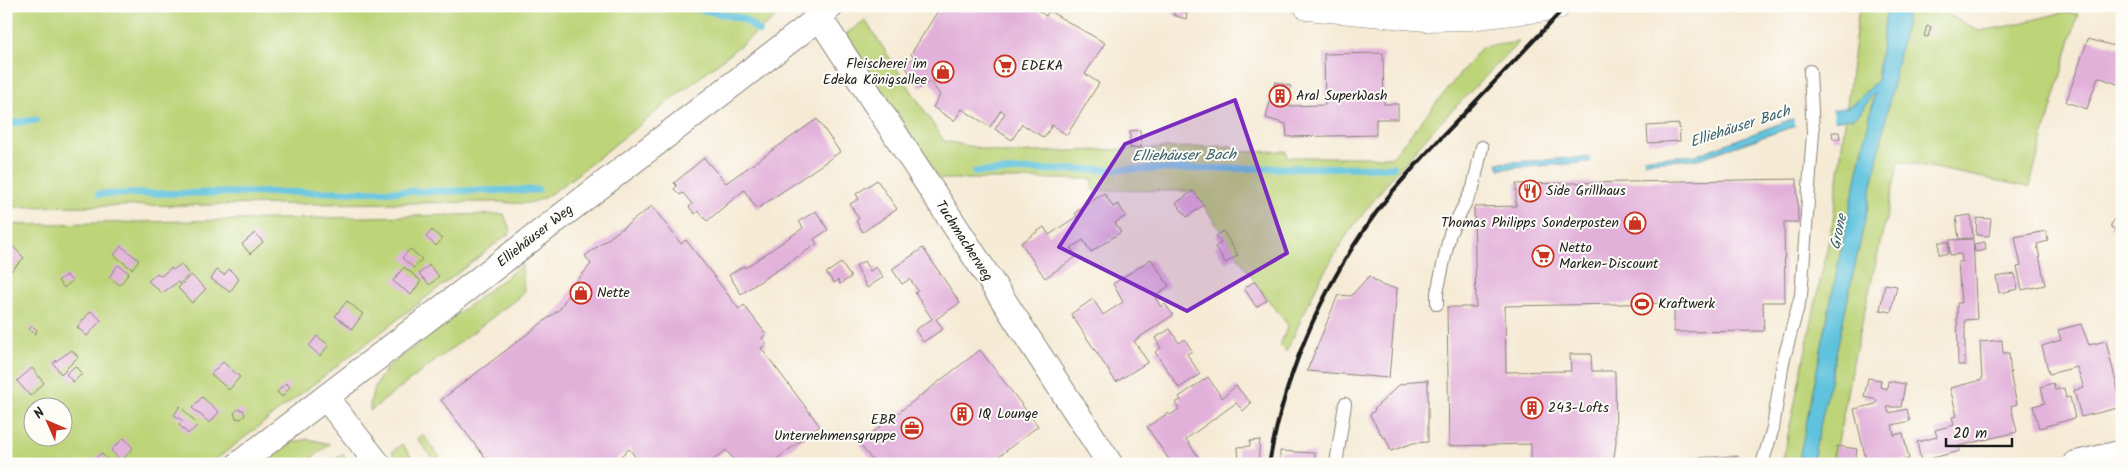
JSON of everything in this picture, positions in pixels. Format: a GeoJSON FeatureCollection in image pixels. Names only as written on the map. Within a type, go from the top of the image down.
{"type":"FeatureCollection","features":[{"type":"Feature","properties":{"kind":"street"},"geometry":{"type":"LineString","coordinates":[[1308,6],[1426,17],[1469,16],[1502,9],[1556,6]]}},
{"type":"Feature","properties":{"kind":"street","name":"Elliehäuser Weg"},"geometry":{"type":"LineString","coordinates":[[239,464],[825,12]]}},
{"type":"Feature","properties":{"kind":"street","name":"Tuchmacherweg"},"geometry":{"type":"LineString","coordinates":[[825,12],[1110,464]]}},
{"type":"Feature","properties":{"kind":"street"},"geometry":{"type":"LineString","coordinates":[[326,398],[378,464]]}},
{"type":"Feature","properties":{"kind":"street"},"geometry":{"type":"LineString","coordinates":[[2075,464],[2122,453]]}},
{"type":"Feature","properties":{"kind":"lane"},"geometry":{"type":"LineString","coordinates":[[1762,464],[1773,428],[1783,362],[1801,295],[1813,133],[1810,71]]}},
{"type":"Feature","properties":{"kind":"lane"},"geometry":{"type":"LineString","coordinates":[[1437,304],[1437,293],[1450,233],[1473,188],[1482,147]]}},
{"type":"Feature","properties":{"kind":"lane"},"geometry":{"type":"LineString","coordinates":[[1336,464],[1345,404]]}},
{"type":"Feature","properties":{"kind":"highlighted area"},"geometry":{"type":"Polygon","coordinates":[[[1235,100],[1287,253],[1187,311],[1059,247],[1125,144],[1235,100]]]}},
{"type":"Feature","properties":{"kind":"green space"},"geometry":{"type":"Polygon","coordinates":[[[6,6],[790,6],[566,183],[549,195],[529,203],[6,207],[6,6]]]}},
{"type":"Feature","properties":{"kind":"green space"},"geometry":{"type":"Polygon","coordinates":[[[1932,6],[1979,31],[2061,13],[2078,14],[2029,187],[1899,161],[1851,371],[1834,464],[1782,464],[1833,220],[1859,7],[1932,6]]]}},
{"type":"Feature","properties":{"kind":"green space"},"geometry":{"type":"Polygon","coordinates":[[[865,20],[944,141],[1004,153],[1231,146],[1236,152],[1286,151],[1287,157],[1392,157],[1482,47],[1519,42],[1433,130],[1392,177],[1348,233],[1320,279],[1286,352],[1280,346],[1288,325],[1263,293],[1193,191],[1092,190],[1093,179],[939,179],[846,34],[865,20]]]}},
{"type":"Feature","properties":{"kind":"green space"},"geometry":{"type":"Polygon","coordinates":[[[504,214],[511,232],[210,464],[6,464],[6,225],[504,214]]]}},
{"type":"Feature","properties":{"kind":"green space"},"geometry":{"type":"Polygon","coordinates":[[[522,265],[524,293],[370,411],[375,387],[389,366],[522,265]]]}},
{"type":"Feature","properties":{"kind":"green space"},"geometry":{"type":"Polygon","coordinates":[[[423,435],[445,464],[437,464],[417,438],[423,435]]]}},
{"type":"Feature","properties":{"kind":"green space"},"geometry":{"type":"Polygon","coordinates":[[[308,439],[330,444],[304,464],[262,464],[287,444],[308,439]]]}},
{"type":"Feature","properties":{"kind":"green space"},"geometry":{"type":"Polygon","coordinates":[[[402,444],[417,464],[401,464],[392,452],[402,444]]]}},
{"type":"Feature","properties":{"kind":"green space"},"geometry":{"type":"Polygon","coordinates":[[[343,454],[352,464],[329,464],[343,454]]]}},
{"type":"Feature","properties":{"kind":"water"},"geometry":{"type":"Polygon","coordinates":[[[1887,6],[1909,6],[1812,464],[1798,464],[1875,92],[1859,114],[1853,118],[1795,126],[1698,159],[1593,162],[1499,169],[1497,163],[1591,157],[1643,158],[1696,155],[1792,119],[1847,107],[1856,102],[1877,80],[1887,6]]]}},
{"type":"Feature","properties":{"kind":"pier"},"geometry":{"type":"Polygon","coordinates":[[[1832,107],[1835,122],[1795,129],[1793,116],[1832,107]]]}},
{"type":"Feature","properties":{"kind":"pier"},"geometry":{"type":"Polygon","coordinates":[[[1590,155],[1643,156],[1645,165],[1592,165],[1590,155]]]}},
{"type":"Feature","properties":{"kind":"building","name":"EDEKA"},"geometry":{"type":"Polygon","coordinates":[[[941,6],[981,6],[984,8],[985,6],[1031,6],[1046,16],[1049,11],[1105,43],[1085,74],[1099,83],[1067,135],[1052,125],[1044,138],[1022,124],[1012,140],[995,129],[1005,113],[1001,110],[990,127],[962,109],[954,121],[933,107],[940,95],[930,81],[920,88],[904,65],[914,58],[911,54],[941,6]]]}},
{"type":"Feature","properties":{"kind":"building"},"geometry":{"type":"Polygon","coordinates":[[[1175,10],[1187,13],[1186,19],[1173,15],[1175,10]]]}},
{"type":"Feature","properties":{"kind":"building"},"geometry":{"type":"Polygon","coordinates":[[[1927,26],[1931,27],[1928,37],[1924,36],[1927,26]]]}},
{"type":"Feature","properties":{"kind":"building"},"geometry":{"type":"Polygon","coordinates":[[[2088,39],[2122,48],[2122,80],[2120,85],[2098,77],[2087,109],[2066,102],[2088,39]]]}},
{"type":"Feature","properties":{"kind":"building"},"geometry":{"type":"Polygon","coordinates":[[[1383,53],[1384,104],[1398,104],[1398,119],[1376,119],[1376,135],[1287,137],[1286,124],[1266,118],[1275,82],[1291,86],[1286,106],[1325,105],[1324,54],[1383,53]]]}},
{"type":"Feature","properties":{"kind":"building"},"geometry":{"type":"Polygon","coordinates":[[[817,119],[840,152],[757,209],[744,190],[707,221],[698,211],[695,214],[689,207],[692,204],[683,193],[680,195],[674,189],[677,186],[674,183],[704,158],[726,183],[817,119]]]}},
{"type":"Feature","properties":{"kind":"building"},"geometry":{"type":"Polygon","coordinates":[[[1679,124],[1680,141],[1648,143],[1647,126],[1679,124]]]}},
{"type":"Feature","properties":{"kind":"building"},"geometry":{"type":"Polygon","coordinates":[[[1140,130],[1141,148],[1130,148],[1130,131],[1140,130]]]}},
{"type":"Feature","properties":{"kind":"building"},"geometry":{"type":"Polygon","coordinates":[[[1832,132],[1839,132],[1840,139],[1833,139],[1832,132]]]}},
{"type":"Feature","properties":{"kind":"building"},"geometry":{"type":"Polygon","coordinates":[[[1797,179],[1798,222],[1784,222],[1785,302],[1763,302],[1764,331],[1674,332],[1674,303],[1505,306],[1506,372],[1571,371],[1570,354],[1591,354],[1592,371],[1615,371],[1616,443],[1613,464],[1531,464],[1531,444],[1449,446],[1447,307],[1476,307],[1474,207],[1516,206],[1516,184],[1797,179]]]}},
{"type":"Feature","properties":{"kind":"building"},"geometry":{"type":"Polygon","coordinates":[[[877,180],[897,209],[863,232],[856,221],[859,219],[850,204],[859,199],[856,194],[877,180]]]}},
{"type":"Feature","properties":{"kind":"building"},"geometry":{"type":"Polygon","coordinates":[[[1193,191],[1204,205],[1187,217],[1176,203],[1193,191]]]}},
{"type":"Feature","properties":{"kind":"building"},"geometry":{"type":"Polygon","coordinates":[[[1104,193],[1113,207],[1118,204],[1126,216],[1115,223],[1121,232],[1091,252],[1083,240],[1071,248],[1076,257],[1045,278],[1021,243],[1044,227],[1049,235],[1077,216],[1075,213],[1104,193]]]}},
{"type":"Feature","properties":{"kind":"building"},"geometry":{"type":"Polygon","coordinates":[[[652,206],[681,244],[686,240],[739,309],[744,305],[766,334],[762,338],[767,344],[761,348],[820,426],[770,464],[737,464],[726,450],[708,464],[641,464],[629,449],[611,464],[490,464],[441,400],[560,309],[574,284],[591,264],[585,256],[652,206]]]}},
{"type":"Feature","properties":{"kind":"building"},"geometry":{"type":"Polygon","coordinates":[[[816,211],[828,230],[814,239],[817,244],[741,294],[729,275],[744,266],[745,268],[803,228],[799,221],[816,211]]]}},
{"type":"Feature","properties":{"kind":"building"},"geometry":{"type":"Polygon","coordinates":[[[1971,215],[1973,238],[1959,239],[1956,217],[1971,215]]]}},
{"type":"Feature","properties":{"kind":"building"},"geometry":{"type":"Polygon","coordinates":[[[1977,218],[1991,219],[1989,236],[1976,235],[1977,218]]]}},
{"type":"Feature","properties":{"kind":"building"},"geometry":{"type":"Polygon","coordinates":[[[2114,219],[2122,222],[2122,232],[2110,227],[2114,219]]]}},
{"type":"Feature","properties":{"kind":"building"},"geometry":{"type":"Polygon","coordinates":[[[432,230],[442,239],[436,246],[426,237],[432,230]]]}},
{"type":"Feature","properties":{"kind":"building"},"geometry":{"type":"Polygon","coordinates":[[[1223,231],[1238,255],[1226,263],[1215,247],[1221,243],[1216,236],[1223,231]]]}},
{"type":"Feature","properties":{"kind":"building"},"geometry":{"type":"Polygon","coordinates":[[[2046,231],[2048,241],[2037,244],[2045,285],[2022,290],[2017,267],[2021,266],[2015,237],[2046,231]]]}},
{"type":"Feature","properties":{"kind":"building"},"geometry":{"type":"Polygon","coordinates":[[[255,233],[263,242],[250,254],[242,244],[255,233]]]}},
{"type":"Feature","properties":{"kind":"building"},"geometry":{"type":"Polygon","coordinates":[[[1973,239],[1977,319],[1965,320],[1965,365],[1958,365],[1957,303],[1961,303],[1958,262],[1962,262],[1961,254],[1950,255],[1949,240],[1973,239]]]}},
{"type":"Feature","properties":{"kind":"building"},"geometry":{"type":"Polygon","coordinates":[[[1939,242],[1948,242],[1948,254],[1939,254],[1939,242]]]}},
{"type":"Feature","properties":{"kind":"building"},"geometry":{"type":"Polygon","coordinates":[[[1985,242],[1986,250],[1975,252],[1974,244],[1985,242]]]}},
{"type":"Feature","properties":{"kind":"building"},"geometry":{"type":"Polygon","coordinates":[[[11,244],[24,258],[6,276],[6,249],[11,244]]]}},
{"type":"Feature","properties":{"kind":"building"},"geometry":{"type":"Polygon","coordinates":[[[121,246],[139,260],[132,269],[114,255],[121,246]]]}},
{"type":"Feature","properties":{"kind":"building"},"geometry":{"type":"Polygon","coordinates":[[[923,248],[960,303],[936,319],[943,329],[923,342],[915,330],[932,319],[915,293],[918,291],[910,279],[902,284],[892,269],[923,248]]]}},
{"type":"Feature","properties":{"kind":"building"},"geometry":{"type":"Polygon","coordinates":[[[410,249],[422,259],[414,268],[402,258],[410,249]]]}},
{"type":"Feature","properties":{"kind":"building"},"geometry":{"type":"Polygon","coordinates":[[[1151,259],[1169,286],[1154,296],[1161,307],[1165,304],[1173,315],[1134,341],[1148,362],[1116,382],[1071,314],[1093,299],[1103,315],[1123,302],[1113,284],[1151,259]]]}},
{"type":"Feature","properties":{"kind":"building"},"geometry":{"type":"Polygon","coordinates":[[[864,261],[870,271],[876,267],[883,277],[867,288],[856,266],[864,261]]]}},
{"type":"Feature","properties":{"kind":"building"},"geometry":{"type":"Polygon","coordinates":[[[841,263],[851,277],[840,284],[838,280],[834,283],[826,273],[841,263]]]}},
{"type":"Feature","properties":{"kind":"building"},"geometry":{"type":"Polygon","coordinates":[[[181,264],[189,275],[179,284],[178,282],[162,293],[148,281],[157,273],[161,276],[171,268],[173,270],[181,264]]]}},
{"type":"Feature","properties":{"kind":"building"},"geometry":{"type":"Polygon","coordinates":[[[118,265],[129,273],[120,285],[109,277],[118,265]]]}},
{"type":"Feature","properties":{"kind":"building"},"geometry":{"type":"Polygon","coordinates":[[[429,265],[439,276],[430,285],[419,274],[429,265]]]}},
{"type":"Feature","properties":{"kind":"building"},"geometry":{"type":"Polygon","coordinates":[[[404,267],[421,281],[411,295],[393,281],[404,267]]]}},
{"type":"Feature","properties":{"kind":"building"},"geometry":{"type":"Polygon","coordinates":[[[229,269],[239,279],[230,292],[211,279],[217,270],[224,275],[229,269]]]}},
{"type":"Feature","properties":{"kind":"building"},"geometry":{"type":"Polygon","coordinates":[[[2015,274],[2018,289],[1999,293],[1996,277],[2015,274]]]}},
{"type":"Feature","properties":{"kind":"building"},"geometry":{"type":"Polygon","coordinates":[[[66,275],[72,281],[64,288],[58,281],[66,275]]]}},
{"type":"Feature","properties":{"kind":"building"},"geometry":{"type":"Polygon","coordinates":[[[191,275],[206,289],[192,303],[178,288],[191,275]]]}},
{"type":"Feature","properties":{"kind":"building"},"geometry":{"type":"Polygon","coordinates":[[[1369,276],[1383,286],[1397,288],[1389,378],[1307,371],[1338,295],[1351,296],[1369,276]]]}},
{"type":"Feature","properties":{"kind":"building"},"geometry":{"type":"Polygon","coordinates":[[[1255,281],[1267,300],[1256,307],[1244,288],[1255,281]]]}},
{"type":"Feature","properties":{"kind":"building"},"geometry":{"type":"Polygon","coordinates":[[[1885,284],[1897,286],[1891,312],[1880,310],[1885,284]]]}},
{"type":"Feature","properties":{"kind":"building"},"geometry":{"type":"Polygon","coordinates":[[[347,301],[363,314],[352,329],[335,316],[347,301]]]}},
{"type":"Feature","properties":{"kind":"building"},"geometry":{"type":"Polygon","coordinates":[[[91,311],[101,320],[87,336],[77,327],[91,311]]]}},
{"type":"Feature","properties":{"kind":"building"},"geometry":{"type":"Polygon","coordinates":[[[2081,324],[2089,345],[2106,341],[2122,407],[2081,417],[2074,390],[2084,388],[2077,367],[2049,374],[2042,346],[2061,340],[2058,330],[2081,324]]]}},
{"type":"Feature","properties":{"kind":"building"},"geometry":{"type":"Polygon","coordinates":[[[32,326],[37,330],[35,334],[29,329],[32,326]]]}},
{"type":"Feature","properties":{"kind":"building"},"geometry":{"type":"Polygon","coordinates":[[[1170,329],[1179,343],[1185,339],[1192,351],[1187,354],[1200,374],[1179,388],[1155,352],[1161,348],[1155,338],[1170,329]]]}},
{"type":"Feature","properties":{"kind":"building"},"geometry":{"type":"Polygon","coordinates":[[[317,336],[329,345],[320,356],[309,346],[317,336]]]}},
{"type":"Feature","properties":{"kind":"building"},"geometry":{"type":"Polygon","coordinates":[[[2002,340],[2003,353],[2009,353],[2011,378],[2017,404],[2011,406],[2017,432],[1959,446],[1960,451],[1921,461],[1917,442],[1937,437],[1935,430],[1954,425],[1952,417],[1957,416],[1950,388],[1982,380],[1980,342],[2002,340]]]}},
{"type":"Feature","properties":{"kind":"building"},"geometry":{"type":"Polygon","coordinates":[[[72,350],[78,357],[61,374],[53,363],[72,350]]]}},
{"type":"Feature","properties":{"kind":"building","name":"IQ Lounge"},"geometry":{"type":"Polygon","coordinates":[[[980,350],[1038,426],[989,464],[875,464],[859,443],[980,350]]]}},
{"type":"Feature","properties":{"kind":"building"},"geometry":{"type":"Polygon","coordinates":[[[223,362],[240,377],[229,390],[211,374],[223,362]]]}},
{"type":"Feature","properties":{"kind":"building"},"geometry":{"type":"Polygon","coordinates":[[[75,366],[82,374],[73,382],[66,374],[75,366]]]}},
{"type":"Feature","properties":{"kind":"building"},"geometry":{"type":"Polygon","coordinates":[[[32,368],[44,383],[30,396],[17,381],[32,368]]]}},
{"type":"Feature","properties":{"kind":"building"},"geometry":{"type":"Polygon","coordinates":[[[1208,377],[1222,398],[1236,386],[1251,403],[1243,411],[1236,403],[1186,439],[1203,464],[1172,464],[1147,427],[1168,413],[1170,415],[1179,409],[1175,403],[1181,400],[1179,397],[1208,377]]]}},
{"type":"Feature","properties":{"kind":"building"},"geometry":{"type":"Polygon","coordinates":[[[1868,378],[1881,380],[1880,387],[1887,389],[1888,381],[1905,384],[1901,407],[1887,407],[1889,413],[1907,409],[1910,421],[1892,425],[1894,435],[1903,433],[1909,459],[1886,464],[1867,464],[1854,409],[1876,404],[1877,400],[1864,397],[1868,378]]]}},
{"type":"Feature","properties":{"kind":"building"},"geometry":{"type":"Polygon","coordinates":[[[1428,380],[1428,442],[1413,443],[1391,451],[1385,437],[1383,438],[1370,415],[1399,385],[1413,381],[1428,380]]]}},
{"type":"Feature","properties":{"kind":"building"},"geometry":{"type":"Polygon","coordinates":[[[286,383],[290,387],[282,397],[277,392],[286,383]]]}},
{"type":"Feature","properties":{"kind":"building"},"geometry":{"type":"Polygon","coordinates":[[[2053,383],[2055,390],[2064,388],[2066,398],[2070,397],[2075,418],[2039,428],[2033,406],[2045,403],[2041,387],[2053,383]]]}},
{"type":"Feature","properties":{"kind":"building"},"geometry":{"type":"Polygon","coordinates":[[[202,397],[219,412],[210,423],[192,408],[202,397]]]}},
{"type":"Feature","properties":{"kind":"building"},"geometry":{"type":"Polygon","coordinates":[[[180,406],[198,425],[188,434],[179,425],[183,421],[174,415],[180,406]]]}},
{"type":"Feature","properties":{"kind":"building"},"geometry":{"type":"Polygon","coordinates":[[[238,409],[243,410],[245,415],[241,419],[236,418],[234,413],[238,409]]]}},
{"type":"Feature","properties":{"kind":"building"},"geometry":{"type":"Polygon","coordinates":[[[124,438],[133,448],[121,461],[111,450],[124,438]]]}},
{"type":"Feature","properties":{"kind":"building"},"geometry":{"type":"Polygon","coordinates":[[[1260,440],[1258,464],[1239,464],[1238,447],[1250,446],[1250,441],[1260,440]]]}},
{"type":"Feature","properties":{"kind":"building"},"geometry":{"type":"Polygon","coordinates":[[[1837,446],[1857,449],[1855,464],[1834,464],[1837,446]]]}},
{"type":"Feature","properties":{"kind":"building"},"geometry":{"type":"Polygon","coordinates":[[[1280,451],[1315,453],[1314,464],[1280,464],[1280,451]]]}},
{"type":"Feature","properties":{"kind":"building"},"geometry":{"type":"Polygon","coordinates":[[[101,453],[111,464],[90,464],[101,453]]]}},
{"type":"Feature","properties":{"kind":"building"},"geometry":{"type":"Polygon","coordinates":[[[1738,456],[1738,464],[1691,464],[1690,458],[1738,456]]]}},
{"type":"Feature","properties":{"kind":"waterway","name":"Elliehäuser Bach"},"geometry":{"type":"LineString","coordinates":[[687,6],[744,19],[759,31]]}},
{"type":"Feature","properties":{"kind":"waterway"},"geometry":{"type":"LineString","coordinates":[[6,124],[36,120]]}},
{"type":"Feature","properties":{"kind":"waterway","name":"Elliehäuser Bach"},"geometry":{"type":"LineString","coordinates":[[975,172],[1393,167]]}},
{"type":"Feature","properties":{"kind":"waterway"},"geometry":{"type":"LineString","coordinates":[[99,194],[538,190]]}},
{"type":"Feature","properties":{"kind":"railway"},"geometry":{"type":"LineString","coordinates":[[1269,464],[1276,428],[1298,357],[1328,290],[1366,227],[1388,197],[1414,167],[1566,6]]}},
{"type":"Feature","properties":{"kind":"place","name":"EDEKA"},"geometry":{"type":"Point","coordinates":[1005,66]}},
{"type":"Feature","properties":{"kind":"place","name":"Fleischerei im Edeka Königsallee"},"geometry":{"type":"Point","coordinates":[943,72]}},
{"type":"Feature","properties":{"kind":"place","name":"Aral SuperWash"},"geometry":{"type":"Point","coordinates":[1280,96]}},
{"type":"Feature","properties":{"kind":"place","name":"Side Grillhaus"},"geometry":{"type":"Point","coordinates":[1530,191]}},
{"type":"Feature","properties":{"kind":"place","name":"Thomas Philipps Sonderposten"},"geometry":{"type":"Point","coordinates":[1635,223]}},
{"type":"Feature","properties":{"kind":"place","name":"Netto Marken-Discount"},"geometry":{"type":"Point","coordinates":[1543,256]}},
{"type":"Feature","properties":{"kind":"place","name":"Nette"},"geometry":{"type":"Point","coordinates":[581,293]}},
{"type":"Feature","properties":{"kind":"place","name":"Kraftwerk"},"geometry":{"type":"Point","coordinates":[1642,304]}},
{"type":"Feature","properties":{"kind":"place","name":"243-Lofts"},"geometry":{"type":"Point","coordinates":[1532,408]}},
{"type":"Feature","properties":{"kind":"place","name":"IQ Lounge"},"geometry":{"type":"Point","coordinates":[962,414]}},
{"type":"Feature","properties":{"kind":"place","name":"EBR Unternehmensgruppe"},"geometry":{"type":"Point","coordinates":[912,428]}},
{"type":"Feature","properties":{"kind":"water label","name":"Grone"},"geometry":{"type":"Point","coordinates":[1839,232]}}]}
